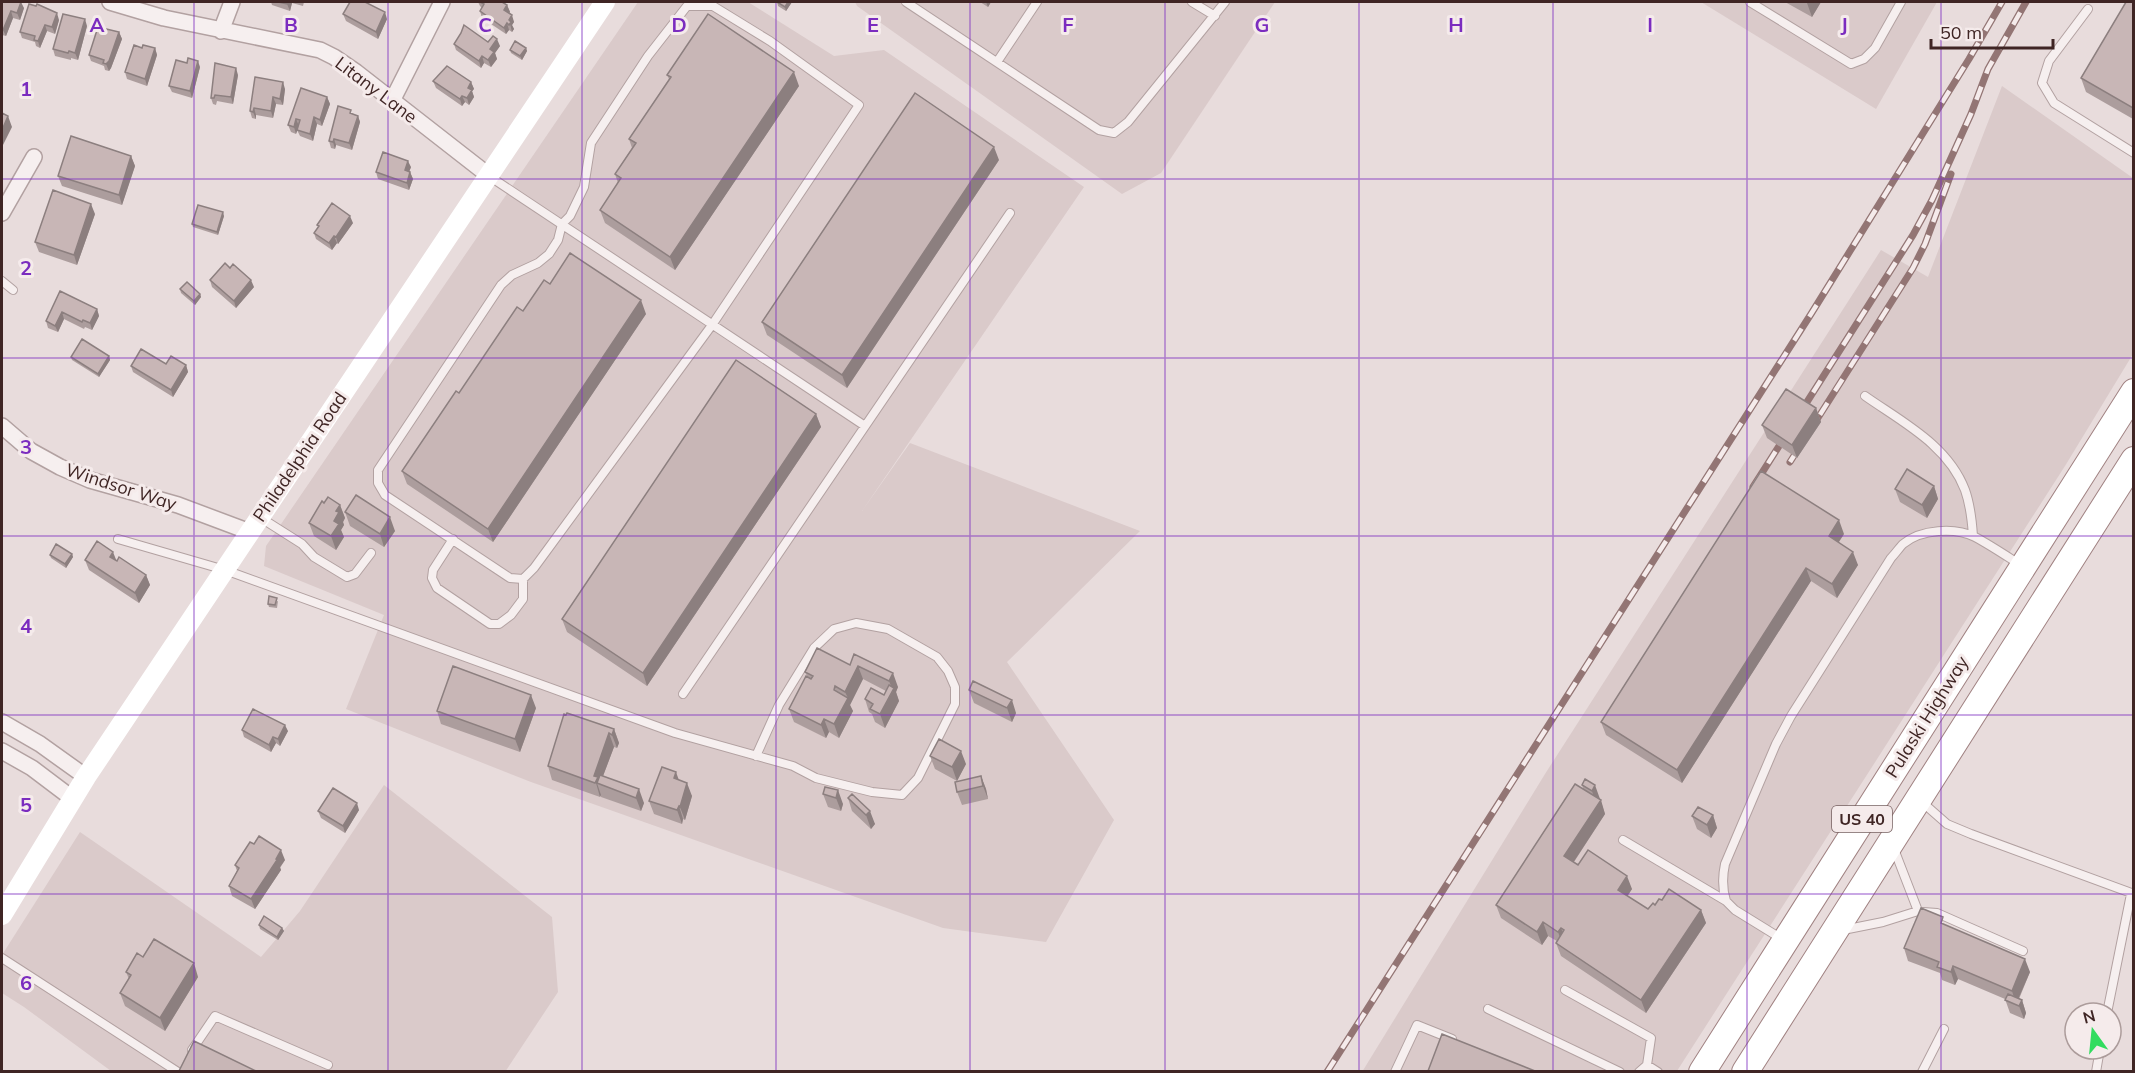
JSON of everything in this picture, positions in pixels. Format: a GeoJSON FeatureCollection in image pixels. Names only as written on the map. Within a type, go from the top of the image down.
{"type":"FeatureCollection","features":[{"type":"Feature","properties":{"kind":"highway","name":"Pulaski Highway"},"geometry":{"type":"LineString","coordinates":[[1702,1071],[2133,392]]}},
{"type":"Feature","properties":{"kind":"highway","name":"Pulaski Highway"},"geometry":{"type":"LineString","coordinates":[[1745,1071],[2133,460]]}},
{"type":"Feature","properties":{"kind":"main road","name":"Philadelphia Road"},"geometry":{"type":"LineString","coordinates":[[2,915],[86,777],[605,2]]}},
{"type":"Feature","properties":{"kind":"street","name":"Litany Lane"},"geometry":{"type":"LineString","coordinates":[[110,2],[164,18],[320,50],[356,72],[488,175]]}},
{"type":"Feature","properties":{"kind":"street"},"geometry":{"type":"LineString","coordinates":[[221,31],[232,2]]}},
{"type":"Feature","properties":{"kind":"street"},"geometry":{"type":"LineString","coordinates":[[392,101],[442,2]]}},
{"type":"Feature","properties":{"kind":"street"},"geometry":{"type":"LineString","coordinates":[[2,213],[34,157]]}},
{"type":"Feature","properties":{"kind":"street","name":"Windsor Way"},"geometry":{"type":"LineString","coordinates":[[2,426],[31,451],[90,480],[255,525]]}},
{"type":"Feature","properties":{"kind":"street"},"geometry":{"type":"LineString","coordinates":[[2,722],[40,744],[86,777]]}},
{"type":"Feature","properties":{"kind":"street"},"geometry":{"type":"LineString","coordinates":[[2,751],[33,768],[73,799]]}},
{"type":"Feature","properties":{"kind":"lane"},"geometry":{"type":"LineString","coordinates":[[906,2],[1099,130],[1114,133],[1128,122],[1226,2]]}},
{"type":"Feature","properties":{"kind":"lane"},"geometry":{"type":"LineString","coordinates":[[997,62],[1036,2]]}},
{"type":"Feature","properties":{"kind":"lane"},"geometry":{"type":"LineString","coordinates":[[1192,2],[1215,16]]}},
{"type":"Feature","properties":{"kind":"lane"},"geometry":{"type":"LineString","coordinates":[[1750,2],[1851,64],[1864,59],[1875,48],[1901,2]]}},
{"type":"Feature","properties":{"kind":"lane"},"geometry":{"type":"LineString","coordinates":[[453,539],[433,570],[432,578],[437,588],[490,624],[499,624],[511,615],[523,599],[523,579],[534,568],[712,325],[859,105],[770,41],[713,6],[687,6],[648,56],[591,143],[584,187],[570,216],[562,224],[558,240],[549,254],[538,263],[512,275],[501,285],[378,470],[378,483],[385,495],[453,539],[510,578],[523,579]]}},
{"type":"Feature","properties":{"kind":"lane"},"geometry":{"type":"LineString","coordinates":[[2088,9],[2049,61],[2042,83],[2054,104],[2133,153]]}},
{"type":"Feature","properties":{"kind":"lane"},"geometry":{"type":"LineString","coordinates":[[488,175],[866,426]]}},
{"type":"Feature","properties":{"kind":"lane"},"geometry":{"type":"LineString","coordinates":[[683,694],[1010,213]]}},
{"type":"Feature","properties":{"kind":"lane"},"geometry":{"type":"LineString","coordinates":[[2,281],[13,290]]}},
{"type":"Feature","properties":{"kind":"lane"},"geometry":{"type":"LineString","coordinates":[[1865,396],[1931,442],[1953,469],[1965,490],[1973,536]]}},
{"type":"Feature","properties":{"kind":"lane"},"geometry":{"type":"LineString","coordinates":[[255,525],[302,544],[314,557],[347,577],[356,574],[371,553]]}},
{"type":"Feature","properties":{"kind":"lane"},"geometry":{"type":"LineString","coordinates":[[1726,901],[1722,877],[1725,864],[1776,744],[1791,716],[1891,558],[1903,544],[1914,537],[1933,532],[1954,531],[1973,536],[2023,566]]}},
{"type":"Feature","properties":{"kind":"lane"},"geometry":{"type":"LineString","coordinates":[[118,539],[225,570],[675,733],[756,756],[793,766],[816,778],[872,792],[902,795],[918,778],[955,704],[955,687],[948,671],[937,657],[888,629],[855,623],[834,629],[814,648],[779,705],[756,756]]}},
{"type":"Feature","properties":{"kind":"lane"},"geometry":{"type":"LineString","coordinates":[[1919,798],[1947,824],[2132,894],[2110,1001]]}},
{"type":"Feature","properties":{"kind":"lane"},"geometry":{"type":"LineString","coordinates":[[1623,840],[1726,901],[1735,910],[1785,941]]}},
{"type":"Feature","properties":{"kind":"lane"},"geometry":{"type":"LineString","coordinates":[[1891,840],[1918,911]]}},
{"type":"Feature","properties":{"kind":"lane"},"geometry":{"type":"LineString","coordinates":[[1833,932],[1883,922],[1918,911],[1937,913],[2023,951]]}},
{"type":"Feature","properties":{"kind":"lane"},"geometry":{"type":"LineString","coordinates":[[2,958],[178,1071],[216,1016],[328,1065]]}},
{"type":"Feature","properties":{"kind":"lane"},"geometry":{"type":"LineString","coordinates":[[1565,990],[1651,1038],[1647,1065],[1640,1071]]}},
{"type":"Feature","properties":{"kind":"lane"},"geometry":{"type":"LineString","coordinates":[[1488,1010],[1620,1071]]}},
{"type":"Feature","properties":{"kind":"lane"},"geometry":{"type":"LineString","coordinates":[[1395,1071],[1417,1025],[1460,1042]]}},
{"type":"Feature","properties":{"kind":"lane"},"geometry":{"type":"LineString","coordinates":[[1922,1071],[1944,1029]]}},
{"type":"Feature","properties":{"kind":"lane"},"geometry":{"type":"LineString","coordinates":[[1647,1065],[1658,1071]]}},
{"type":"Feature","properties":{"kind":"shaded area"},"geometry":{"type":"Polygon","coordinates":[[[638,2],[748,2],[834,56],[884,50],[1084,187],[862,511],[910,443],[1140,531],[1007,662],[1114,820],[1046,942],[943,928],[531,782],[346,709],[384,615],[264,566],[266,546],[638,2]]]}},
{"type":"Feature","properties":{"kind":"shaded area"},"geometry":{"type":"Polygon","coordinates":[[[855,2],[1275,2],[1161,173],[1122,194],[857,6],[855,2]]]}},
{"type":"Feature","properties":{"kind":"shaded area"},"geometry":{"type":"Polygon","coordinates":[[[1701,2],[1937,2],[1876,109],[1701,2]]]}},
{"type":"Feature","properties":{"kind":"shaded area"},"geometry":{"type":"Polygon","coordinates":[[[2002,86],[2133,178],[2133,354],[2065,466],[1677,1071],[1362,1072],[1545,774],[1881,250],[1928,277],[2002,86]]]}},
{"type":"Feature","properties":{"kind":"shaded area"},"geometry":{"type":"Polygon","coordinates":[[[384,785],[552,917],[558,992],[505,1072],[111,1071],[2,993],[2,955],[80,832],[261,957],[300,911],[384,785]]]}},
{"type":"Feature","properties":{"kind":"building"},"geometry":{"type":"Polygon","coordinates":[[[2,2],[21,2],[17,13],[11,11],[3,30],[2,29],[2,2]]]}},
{"type":"Feature","properties":{"kind":"building"},"geometry":{"type":"Polygon","coordinates":[[[350,2],[365,2],[385,12],[376,32],[343,14],[350,2]]]}},
{"type":"Feature","properties":{"kind":"building"},"geometry":{"type":"Polygon","coordinates":[[[480,2],[502,2],[507,5],[504,10],[512,15],[509,25],[507,23],[504,28],[480,11],[484,4],[480,2]]]}},
{"type":"Feature","properties":{"kind":"building"},"geometry":{"type":"Polygon","coordinates":[[[777,2],[788,2],[785,7],[777,2]]]}},
{"type":"Feature","properties":{"kind":"building"},"geometry":{"type":"Polygon","coordinates":[[[2126,2],[2133,2],[2133,108],[2081,78],[2126,2]]]}},
{"type":"Feature","properties":{"kind":"building"},"geometry":{"type":"Polygon","coordinates":[[[29,4],[36,6],[37,4],[57,13],[52,27],[45,25],[38,41],[34,40],[35,36],[20,32],[29,4]]]}},
{"type":"Feature","properties":{"kind":"building"},"geometry":{"type":"Polygon","coordinates":[[[63,14],[85,19],[75,53],[53,49],[63,14]]]}},
{"type":"Feature","properties":{"kind":"building"},"geometry":{"type":"Polygon","coordinates":[[[708,14],[794,72],[670,257],[600,210],[621,178],[615,174],[636,143],[629,139],[671,77],[667,75],[708,14]]]}},
{"type":"Feature","properties":{"kind":"building"},"geometry":{"type":"Polygon","coordinates":[[[464,25],[488,42],[493,36],[497,39],[490,49],[494,52],[488,60],[482,56],[479,61],[454,44],[464,25]]]}},
{"type":"Feature","properties":{"kind":"building"},"geometry":{"type":"Polygon","coordinates":[[[98,27],[119,32],[106,64],[103,63],[104,60],[89,55],[98,27]]]}},
{"type":"Feature","properties":{"kind":"building"},"geometry":{"type":"Polygon","coordinates":[[[515,41],[526,48],[520,56],[510,50],[515,41]]]}},
{"type":"Feature","properties":{"kind":"building"},"geometry":{"type":"Polygon","coordinates":[[[134,45],[142,48],[143,45],[155,48],[145,79],[125,72],[134,45]]]}},
{"type":"Feature","properties":{"kind":"building"},"geometry":{"type":"Polygon","coordinates":[[[188,58],[198,61],[190,91],[169,86],[176,60],[187,63],[188,58]]]}},
{"type":"Feature","properties":{"kind":"building"},"geometry":{"type":"Polygon","coordinates":[[[215,63],[236,68],[231,97],[215,95],[211,98],[215,63]]]}},
{"type":"Feature","properties":{"kind":"building"},"geometry":{"type":"Polygon","coordinates":[[[447,66],[471,82],[468,88],[472,90],[467,98],[462,96],[460,99],[433,81],[447,66]]]}},
{"type":"Feature","properties":{"kind":"building"},"geometry":{"type":"Polygon","coordinates":[[[255,77],[283,82],[280,99],[273,97],[271,111],[254,108],[253,112],[250,111],[255,77]]]}},
{"type":"Feature","properties":{"kind":"building"},"geometry":{"type":"Polygon","coordinates":[[[301,88],[327,97],[320,120],[314,117],[310,134],[297,130],[300,120],[296,119],[294,127],[288,125],[301,88]]]}},
{"type":"Feature","properties":{"kind":"building"},"geometry":{"type":"Polygon","coordinates":[[[915,93],[994,147],[842,375],[762,322],[915,93]]]}},
{"type":"Feature","properties":{"kind":"building"},"geometry":{"type":"Polygon","coordinates":[[[338,106],[351,110],[350,113],[358,116],[349,143],[334,139],[333,142],[329,141],[338,106]]]}},
{"type":"Feature","properties":{"kind":"building"},"geometry":{"type":"Polygon","coordinates":[[[2,113],[8,116],[2,130],[2,113]]]}},
{"type":"Feature","properties":{"kind":"building"},"geometry":{"type":"Polygon","coordinates":[[[71,136],[131,156],[119,195],[58,176],[71,136]]]}},
{"type":"Feature","properties":{"kind":"building"},"geometry":{"type":"Polygon","coordinates":[[[383,152],[408,161],[405,170],[410,172],[407,183],[376,172],[383,152]]]}},
{"type":"Feature","properties":{"kind":"building"},"geometry":{"type":"Polygon","coordinates":[[[53,190],[91,204],[74,255],[35,242],[53,190]]]}},
{"type":"Feature","properties":{"kind":"building"},"geometry":{"type":"Polygon","coordinates":[[[332,203],[350,216],[336,237],[334,236],[329,243],[314,233],[332,203]]]}},
{"type":"Feature","properties":{"kind":"building"},"geometry":{"type":"Polygon","coordinates":[[[198,205],[223,212],[217,232],[192,224],[198,205]]]}},
{"type":"Feature","properties":{"kind":"building"},"geometry":{"type":"Polygon","coordinates":[[[570,253],[641,300],[488,529],[402,471],[456,391],[459,393],[517,307],[523,311],[544,280],[550,284],[570,253]]]}},
{"type":"Feature","properties":{"kind":"building"},"geometry":{"type":"Polygon","coordinates":[[[225,263],[230,268],[233,264],[251,280],[234,301],[210,280],[225,263]]]}},
{"type":"Feature","properties":{"kind":"building"},"geometry":{"type":"Polygon","coordinates":[[[187,282],[200,294],[194,301],[180,289],[187,282]]]}},
{"type":"Feature","properties":{"kind":"building"},"geometry":{"type":"Polygon","coordinates":[[[60,291],[97,309],[90,323],[83,320],[82,322],[62,312],[55,326],[46,321],[60,291]]]}},
{"type":"Feature","properties":{"kind":"building"},"geometry":{"type":"Polygon","coordinates":[[[82,339],[109,356],[98,374],[71,357],[82,339]]]}},
{"type":"Feature","properties":{"kind":"building"},"geometry":{"type":"Polygon","coordinates":[[[141,349],[166,364],[171,356],[186,365],[171,390],[131,366],[141,349]]]}},
{"type":"Feature","properties":{"kind":"building"},"geometry":{"type":"Polygon","coordinates":[[[736,360],[816,414],[643,673],[562,619],[736,360]]]}},
{"type":"Feature","properties":{"kind":"building"},"geometry":{"type":"Polygon","coordinates":[[[1786,389],[1816,408],[1792,445],[1762,425],[1786,389]]]}},
{"type":"Feature","properties":{"kind":"building"},"geometry":{"type":"Polygon","coordinates":[[[1907,469],[1934,486],[1922,505],[1895,489],[1907,469]]]}},
{"type":"Feature","properties":{"kind":"building"},"geometry":{"type":"Polygon","coordinates":[[[1761,471],[1839,520],[1829,536],[1853,552],[1832,584],[1806,568],[1677,770],[1601,722],[1761,471]]]}},
{"type":"Feature","properties":{"kind":"building"},"geometry":{"type":"Polygon","coordinates":[[[356,495],[390,517],[380,534],[345,512],[356,495]]]}},
{"type":"Feature","properties":{"kind":"building"},"geometry":{"type":"Polygon","coordinates":[[[328,497],[340,505],[334,521],[339,524],[331,536],[309,523],[322,501],[324,503],[328,497]]]}},
{"type":"Feature","properties":{"kind":"building"},"geometry":{"type":"Polygon","coordinates":[[[97,541],[113,552],[110,557],[117,561],[119,557],[146,575],[135,593],[85,560],[97,541]]]}},
{"type":"Feature","properties":{"kind":"building"},"geometry":{"type":"Polygon","coordinates":[[[56,544],[72,554],[65,564],[50,555],[56,544]]]}},
{"type":"Feature","properties":{"kind":"building"},"geometry":{"type":"Polygon","coordinates":[[[269,596],[277,598],[275,605],[268,604],[269,596]]]}},
{"type":"Feature","properties":{"kind":"building"},"geometry":{"type":"Polygon","coordinates":[[[817,648],[850,665],[854,654],[893,673],[889,681],[858,666],[845,692],[835,686],[834,690],[848,698],[834,724],[824,719],[821,725],[789,709],[806,676],[811,679],[813,676],[805,672],[817,648]]]}},
{"type":"Feature","properties":{"kind":"building"},"geometry":{"type":"Polygon","coordinates":[[[453,666],[531,695],[515,739],[437,711],[453,666]]]}},
{"type":"Feature","properties":{"kind":"building"},"geometry":{"type":"Polygon","coordinates":[[[973,681],[1012,700],[1007,708],[969,690],[973,681]]]}},
{"type":"Feature","properties":{"kind":"building"},"geometry":{"type":"Polygon","coordinates":[[[889,685],[894,688],[880,714],[870,709],[873,704],[865,699],[871,688],[884,695],[889,685]]]}},
{"type":"Feature","properties":{"kind":"building"},"geometry":{"type":"Polygon","coordinates":[[[253,709],[285,725],[278,739],[273,737],[269,745],[242,730],[253,709]]]}},
{"type":"Feature","properties":{"kind":"building"},"geometry":{"type":"Polygon","coordinates":[[[567,713],[614,729],[612,735],[609,733],[594,776],[598,777],[595,783],[548,766],[564,714],[567,713]]]}},
{"type":"Feature","properties":{"kind":"building"},"geometry":{"type":"Polygon","coordinates":[[[939,739],[961,751],[952,767],[930,756],[939,739]]]}},
{"type":"Feature","properties":{"kind":"building"},"geometry":{"type":"Polygon","coordinates":[[[662,767],[676,772],[674,778],[687,783],[677,810],[649,801],[662,767]]]}},
{"type":"Feature","properties":{"kind":"building"},"geometry":{"type":"Polygon","coordinates":[[[600,775],[639,789],[636,798],[597,783],[600,775]]]}},
{"type":"Feature","properties":{"kind":"building"},"geometry":{"type":"Polygon","coordinates":[[[981,776],[983,786],[957,792],[955,782],[981,776]]]}},
{"type":"Feature","properties":{"kind":"building"},"geometry":{"type":"Polygon","coordinates":[[[1585,779],[1595,785],[1592,791],[1582,785],[1585,779]]]}},
{"type":"Feature","properties":{"kind":"building"},"geometry":{"type":"Polygon","coordinates":[[[1575,784],[1601,800],[1564,856],[1578,865],[1588,850],[1627,876],[1618,890],[1648,909],[1659,899],[1662,900],[1669,889],[1701,910],[1641,1000],[1556,943],[1564,930],[1561,928],[1558,932],[1543,922],[1537,932],[1496,905],[1575,784]]]}},
{"type":"Feature","properties":{"kind":"building"},"geometry":{"type":"Polygon","coordinates":[[[825,787],[838,790],[836,798],[823,794],[825,787]]]}},
{"type":"Feature","properties":{"kind":"building"},"geometry":{"type":"Polygon","coordinates":[[[333,788],[357,803],[343,826],[318,811],[333,788]]]}},
{"type":"Feature","properties":{"kind":"building"},"geometry":{"type":"Polygon","coordinates":[[[852,794],[870,811],[866,815],[848,798],[852,794]]]}},
{"type":"Feature","properties":{"kind":"building"},"geometry":{"type":"Polygon","coordinates":[[[1698,807],[1713,815],[1707,825],[1692,816],[1698,807]]]}},
{"type":"Feature","properties":{"kind":"building"},"geometry":{"type":"Polygon","coordinates":[[[259,836],[281,850],[277,860],[251,899],[229,886],[239,868],[235,865],[250,842],[254,844],[259,836]]]}},
{"type":"Feature","properties":{"kind":"building"},"geometry":{"type":"Polygon","coordinates":[[[1921,908],[1943,917],[1941,923],[2025,959],[2012,991],[1953,966],[1951,972],[1937,967],[1939,962],[1904,948],[1921,908]]]}},
{"type":"Feature","properties":{"kind":"building"},"geometry":{"type":"Polygon","coordinates":[[[264,916],[282,928],[277,937],[259,925],[264,916]]]}},
{"type":"Feature","properties":{"kind":"building"},"geometry":{"type":"Polygon","coordinates":[[[154,939],[194,963],[160,1018],[120,993],[131,975],[126,972],[137,953],[143,957],[154,939]]]}},
{"type":"Feature","properties":{"kind":"building"},"geometry":{"type":"Polygon","coordinates":[[[2008,994],[2022,1000],[2019,1006],[2005,1000],[2008,994]]]}},
{"type":"Feature","properties":{"kind":"building"},"geometry":{"type":"Polygon","coordinates":[[[1442,1034],[1535,1071],[1428,1071],[1442,1034]]]}},
{"type":"Feature","properties":{"kind":"building"},"geometry":{"type":"Polygon","coordinates":[[[194,1041],[256,1071],[179,1071],[194,1041]]]}},
{"type":"Feature","properties":{"kind":"railway"},"geometry":{"type":"LineString","coordinates":[[1327,1072],[1811,314],[2002,2]]}},
{"type":"Feature","properties":{"kind":"railway"},"geometry":{"type":"LineString","coordinates":[[1753,487],[1913,235],[1932,200],[1971,114],[1988,69],[2026,2]]}},
{"type":"Feature","properties":{"kind":"railway"},"geometry":{"type":"LineString","coordinates":[[1790,462],[1913,268],[1925,244],[1951,174]]}}]}
